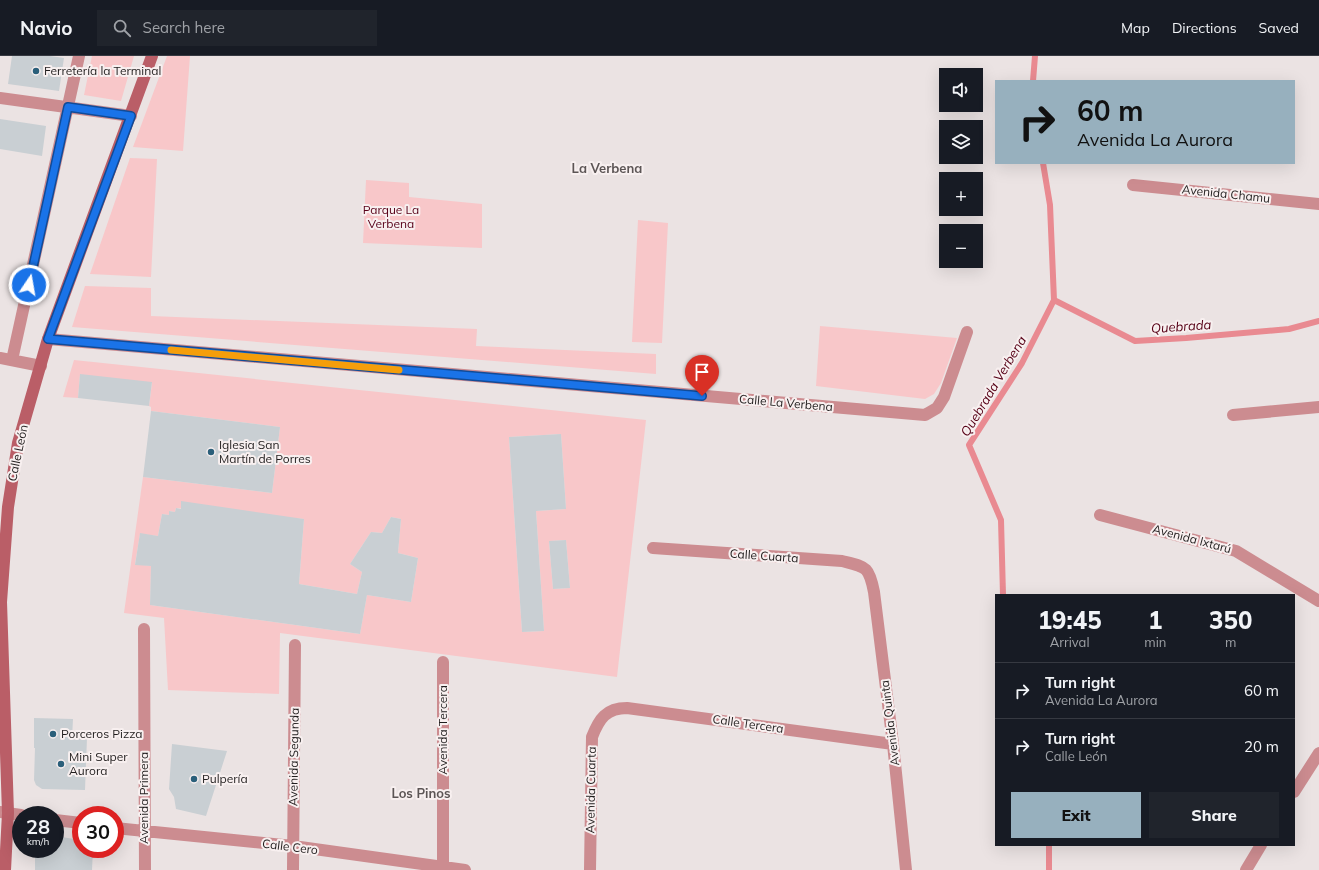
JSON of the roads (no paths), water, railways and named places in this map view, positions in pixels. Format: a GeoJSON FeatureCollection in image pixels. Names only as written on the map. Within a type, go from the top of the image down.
{"type":"FeatureCollection","features":[{"type":"Feature","properties":{"kind":"main road","name":"Calle León"},"geometry":{"type":"LineString","coordinates":[[5,870],[1,602],[8,507],[18,443],[48,339],[152,56]]}},
{"type":"Feature","properties":{"kind":"street"},"geometry":{"type":"LineString","coordinates":[[12,360],[79,56]]}},
{"type":"Feature","properties":{"kind":"street"},"geometry":{"type":"LineString","coordinates":[[0,98],[131,116]]}},
{"type":"Feature","properties":{"kind":"street","name":"Avenida Chamu"},"geometry":{"type":"LineString","coordinates":[[1133,185],[1319,204]]}},
{"type":"Feature","properties":{"kind":"street","name":"Calle La Verbena"},"geometry":{"type":"LineString","coordinates":[[48,339],[925,415],[937,408],[944,397],[967,332]]}},
{"type":"Feature","properties":{"kind":"street"},"geometry":{"type":"LineString","coordinates":[[0,358],[41,366]]}},
{"type":"Feature","properties":{"kind":"street"},"geometry":{"type":"LineString","coordinates":[[1233,415],[1319,407]]}},
{"type":"Feature","properties":{"kind":"street","name":"Avenida Ixtarú"},"geometry":{"type":"LineString","coordinates":[[1100,515],[1236,551],[1319,601]]}},
{"type":"Feature","properties":{"kind":"street","name":"Calle Cuarta"},"geometry":{"type":"LineString","coordinates":[[653,548],[842,561],[862,566],[871,576]]}},
{"type":"Feature","properties":{"kind":"street","name":"Avenida Quinta"},"geometry":{"type":"LineString","coordinates":[[871,576],[893,744],[906,870]]}},
{"type":"Feature","properties":{"kind":"street","name":"Avenida Primera"},"geometry":{"type":"LineString","coordinates":[[144,629],[144,870]]}},
{"type":"Feature","properties":{"kind":"street","name":"Avenida Segunda"},"geometry":{"type":"LineString","coordinates":[[293,870],[295,645]]}},
{"type":"Feature","properties":{"kind":"street","name":"Avenida Tercera"},"geometry":{"type":"LineString","coordinates":[[443,662],[443,869]]}},
{"type":"Feature","properties":{"kind":"street","name":"Calle Tercera"},"geometry":{"type":"LineString","coordinates":[[605,714],[618,708],[627,708],[893,744]]}},
{"type":"Feature","properties":{"kind":"street","name":"Avenida Cuarta"},"geometry":{"type":"LineString","coordinates":[[590,870],[592,737],[597,724],[605,714]]}},
{"type":"Feature","properties":{"kind":"street"},"geometry":{"type":"LineString","coordinates":[[1295,790],[1319,753]]}},
{"type":"Feature","properties":{"kind":"street","name":"Calle Cero"},"geometry":{"type":"LineString","coordinates":[[124,829],[293,846],[443,869],[465,870]]}},
{"type":"Feature","properties":{"kind":"street"},"geometry":{"type":"LineString","coordinates":[[1246,870],[1260,846]]}},
{"type":"Feature","properties":{"kind":"waterway","name":"Quebrada Verbena"},"geometry":{"type":"LineString","coordinates":[[1033,80],[1035,56]]}},
{"type":"Feature","properties":{"kind":"waterway","name":"Quebrada Verbena"},"geometry":{"type":"LineString","coordinates":[[1003,594],[1001,520],[969,445],[1022,363],[1054,300],[1050,205],[1043,164]]}},
{"type":"Feature","properties":{"kind":"waterway","name":"Quebrada"},"geometry":{"type":"LineString","coordinates":[[1054,300],[1135,341],[1289,329],[1319,321]]}},
{"type":"Feature","properties":{"kind":"waterway","name":"Quebrada Verbena"},"geometry":{"type":"LineString","coordinates":[[1049,846],[1049,870]]}},
{"type":"Feature","properties":{"kind":"place","name":"Ferretería la Terminal"},"geometry":{"type":"Point","coordinates":[36,71]}},
{"type":"Feature","properties":{"kind":"place","name":"Iglesia San Martín de Porres"},"geometry":{"type":"Point","coordinates":[211,452]}},
{"type":"Feature","properties":{"kind":"place","name":"Porceros Pizza"},"geometry":{"type":"Point","coordinates":[53,734]}},
{"type":"Feature","properties":{"kind":"place","name":"Mini Super Aurora"},"geometry":{"type":"Point","coordinates":[61,764]}},
{"type":"Feature","properties":{"kind":"place","name":"Pulpería"},"geometry":{"type":"Point","coordinates":[194,779]}},
{"type":"Feature","properties":{"kind":"district","name":"La Verbena"},"geometry":{"type":"Point","coordinates":[607,168]}},
{"type":"Feature","properties":{"kind":"district","name":"Los Pinos"},"geometry":{"type":"Point","coordinates":[421,793]}},
{"type":"Feature","properties":{"kind":"park label","name":"Parque La Verbena"},"geometry":{"type":"Point","coordinates":[391,217]}}]}
